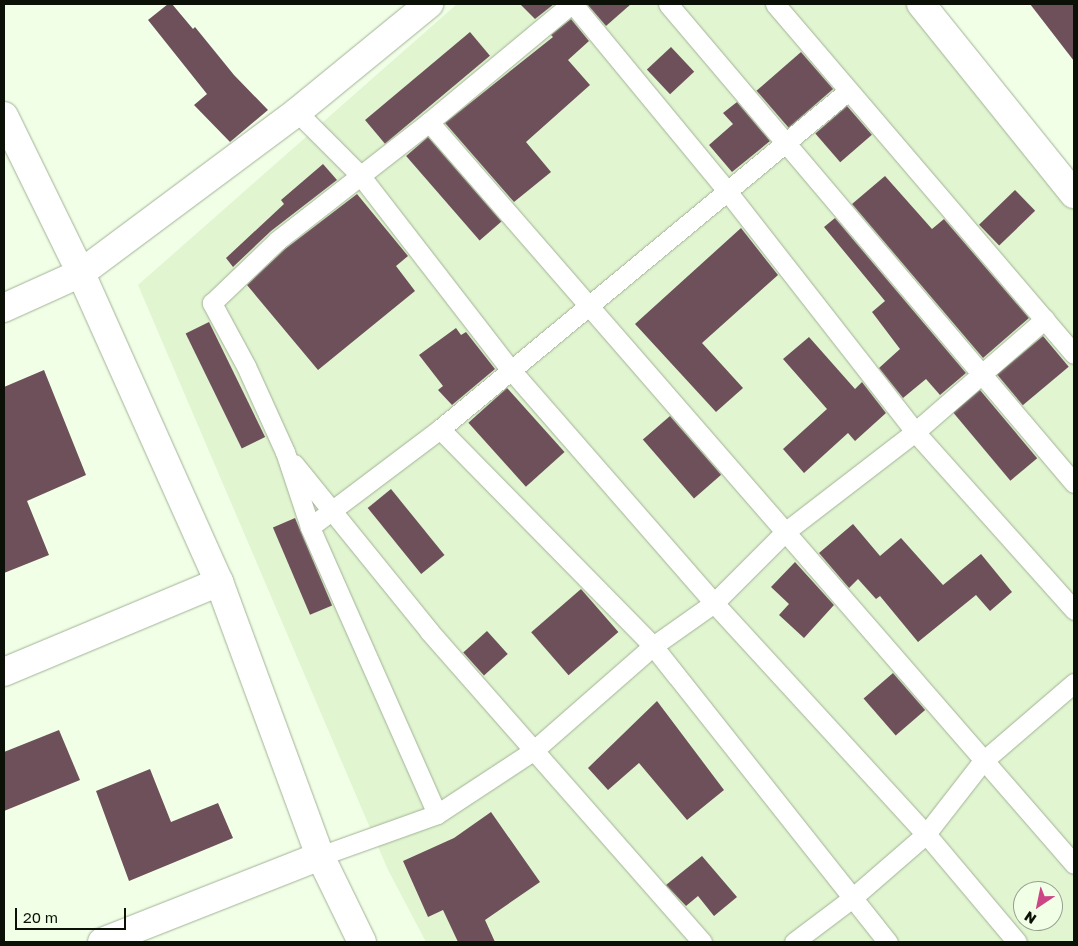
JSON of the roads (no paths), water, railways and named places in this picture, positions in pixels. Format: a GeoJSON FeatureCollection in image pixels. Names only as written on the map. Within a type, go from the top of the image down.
{"type":"FeatureCollection","features":[{"type":"Feature","properties":{"kind":"street"},"geometry":{"type":"LineString","coordinates":[[4,308],[81,273],[296,112],[429,4]]}},
{"type":"Feature","properties":{"kind":"street"},"geometry":{"type":"LineString","coordinates":[[921,4],[1074,194]]}},
{"type":"Feature","properties":{"kind":"street"},"geometry":{"type":"LineString","coordinates":[[4,116],[81,273],[218,582],[320,856],[362,942]]}},
{"type":"Feature","properties":{"kind":"street"},"geometry":{"type":"LineString","coordinates":[[4,672],[218,582]]}},
{"type":"Feature","properties":{"kind":"street"},"geometry":{"type":"LineString","coordinates":[[102,942],[320,856]]}},
{"type":"Feature","properties":{"kind":"lane"},"geometry":{"type":"LineString","coordinates":[[437,814],[310,527],[284,452],[246,366],[212,303],[278,240],[429,122],[572,4],[727,191],[915,432],[1074,610]]}},
{"type":"Feature","properties":{"kind":"lane"},"geometry":{"type":"LineString","coordinates":[[668,4],[1074,483]]}},
{"type":"Feature","properties":{"kind":"lane"},"geometry":{"type":"LineString","coordinates":[[775,4],[1074,354]]}},
{"type":"Feature","properties":{"kind":"lane"},"geometry":{"type":"LineString","coordinates":[[310,527],[330,510],[440,429],[510,369],[848,91]]}},
{"type":"Feature","properties":{"kind":"lane"},"geometry":{"type":"LineString","coordinates":[[296,112],[360,175],[510,369],[714,603],[926,834],[1017,942]]}},
{"type":"Feature","properties":{"kind":"lane"},"geometry":{"type":"LineString","coordinates":[[429,122],[590,304],[982,762],[1074,864]]}},
{"type":"Feature","properties":{"kind":"lane"},"geometry":{"type":"LineString","coordinates":[[320,856],[437,814],[533,751],[653,646],[714,603],[786,532],[915,432],[1044,319]]}},
{"type":"Feature","properties":{"kind":"lane"},"geometry":{"type":"LineString","coordinates":[[440,429],[653,646],[851,899],[888,942]]}},
{"type":"Feature","properties":{"kind":"lane"},"geometry":{"type":"LineString","coordinates":[[284,452],[330,510],[533,751],[702,942]]}},
{"type":"Feature","properties":{"kind":"lane"},"geometry":{"type":"LineString","coordinates":[[794,942],[851,899],[926,834],[982,762],[1074,683]]}}]}
